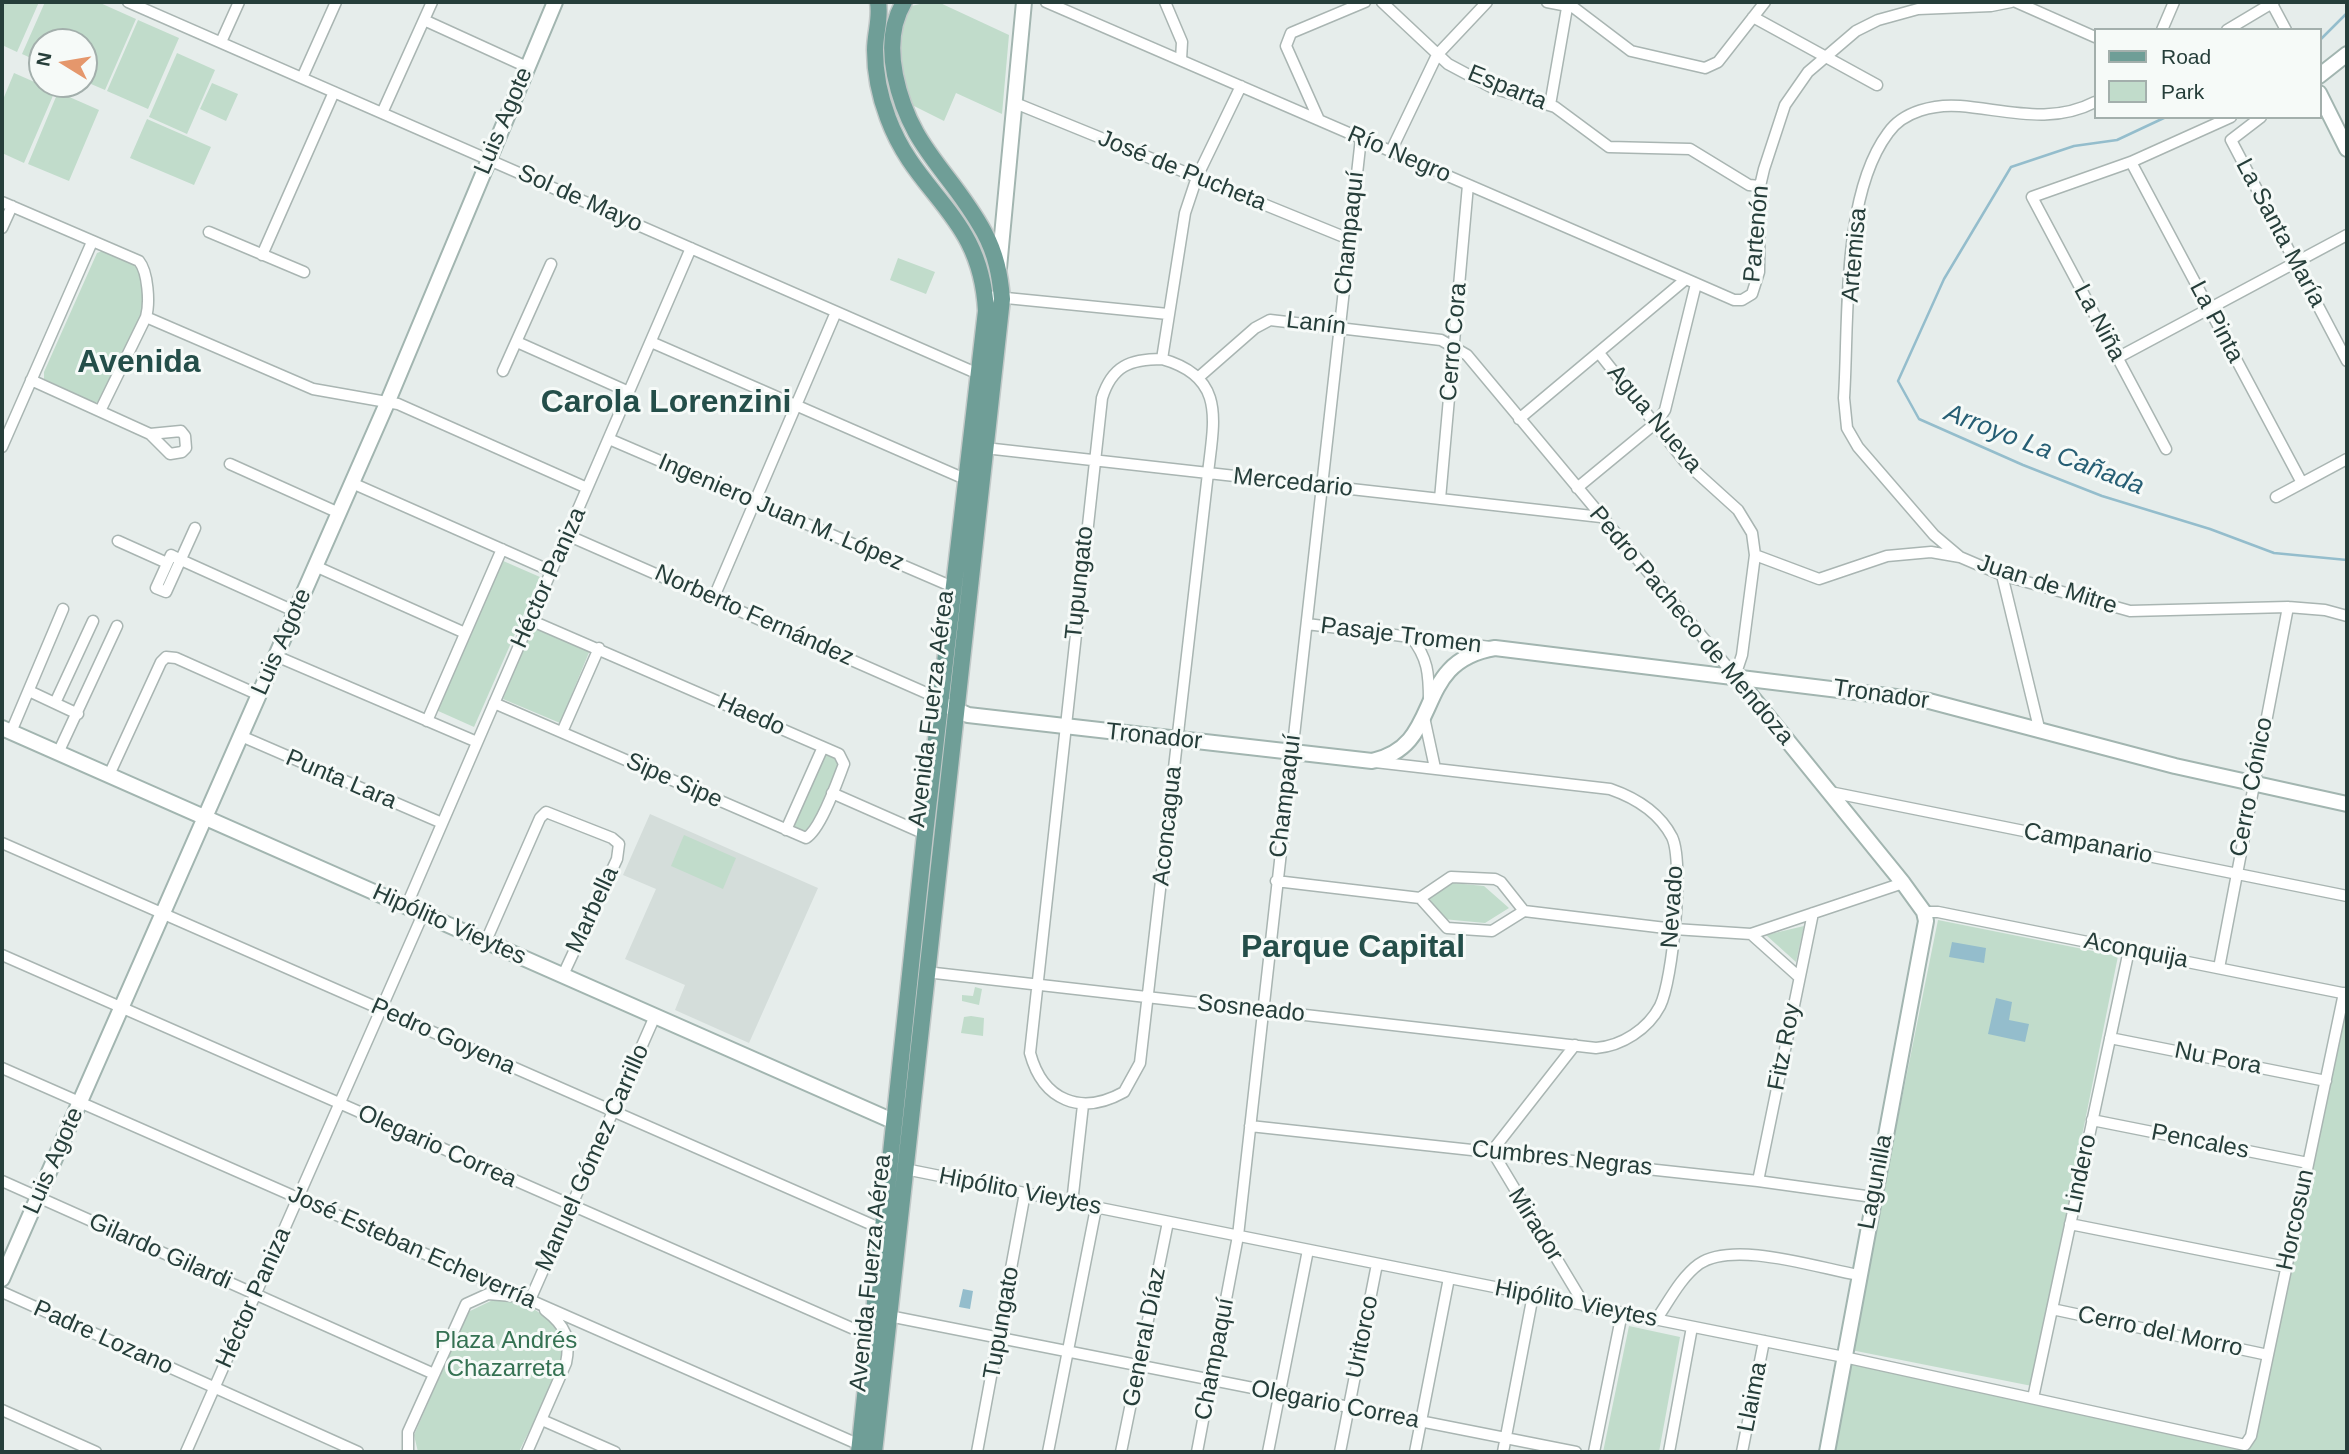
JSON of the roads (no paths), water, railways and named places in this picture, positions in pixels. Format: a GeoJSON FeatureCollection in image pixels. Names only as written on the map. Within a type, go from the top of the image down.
{"type":"FeatureCollection","features":[{"type":"Feature","properties":{"kind":"main road","name":"Luis Agote"},"geometry":{"type":"LineString","coordinates":[[2,1279],[388,401],[555,2]]}},
{"type":"Feature","properties":{"kind":"main road","name":"Avenida Fuerza Aérea"},"geometry":{"type":"LineString","coordinates":[[865,1450],[889,1316],[985,448],[986,377],[986,296],[975,251],[964,230],[906,155],[887,116],[877,74],[877,2]]}},
{"type":"Feature","properties":{"kind":"main road","name":"Avenida Fuerza Aérea"},"geometry":{"type":"LineString","coordinates":[[865,1450],[872,1337],[965,479],[1002,299],[999,268],[974,215],[925,150],[905,114],[891,55],[893,29],[904,2]]}},
{"type":"Feature","properties":{"kind":"main road"},"geometry":{"type":"LineString","coordinates":[[999,268],[1024,2]]}},
{"type":"Feature","properties":{"kind":"main road"},"geometry":{"type":"LineString","coordinates":[[2321,74],[2347,54]]}},
{"type":"Feature","properties":{"kind":"main road"},"geometry":{"type":"LineString","coordinates":[[2321,97],[2347,149]]}},
{"type":"Feature","properties":{"kind":"main road","name":"Tronador"},"geometry":{"type":"LineString","coordinates":[[940,699],[955,710],[1065,727],[1372,761],[1385,758],[1408,744],[1424,718],[1444,674],[1455,663],[1467,655],[1495,648],[1930,701],[2040,732],[2252,785],[2347,804]]}},
{"type":"Feature","properties":{"kind":"main road","name":"Pedro Pacheco de Mendoza"},"geometry":{"type":"LineString","coordinates":[[1735,676],[1924,912]]}},
{"type":"Feature","properties":{"kind":"main road","name":"Hipólito Vieytes"},"geometry":{"type":"LineString","coordinates":[[7,730],[895,1122]]}},
{"type":"Feature","properties":{"kind":"main road","name":"Lagunilla"},"geometry":{"type":"LineString","coordinates":[[1827,1452],[1858,1275],[1925,929],[1924,912]]}},
{"type":"Feature","properties":{"kind":"street","name":"Sol de Mayo"},"geometry":{"type":"LineString","coordinates":[[128,2],[143,5],[302,78],[986,377]]}},
{"type":"Feature","properties":{"kind":"street"},"geometry":{"type":"LineString","coordinates":[[221,42],[239,2]]}},
{"type":"Feature","properties":{"kind":"street"},"geometry":{"type":"LineString","coordinates":[[302,78],[336,2]]}},
{"type":"Feature","properties":{"kind":"street"},"geometry":{"type":"LineString","coordinates":[[382,113],[432,2]]}},
{"type":"Feature","properties":{"kind":"street","name":"Río Negro"},"geometry":{"type":"LineString","coordinates":[[1046,2],[1734,300],[1742,300],[1752,295]]}},
{"type":"Feature","properties":{"kind":"street"},"geometry":{"type":"LineString","coordinates":[[1165,2],[1182,42],[1181,60]]}},
{"type":"Feature","properties":{"kind":"street"},"geometry":{"type":"LineString","coordinates":[[1319,120],[1286,46],[1287,38],[1291,33],[1365,2]]}},
{"type":"Feature","properties":{"kind":"street","name":"Esparta"},"geometry":{"type":"LineString","coordinates":[[1382,2],[1437,55],[1493,88],[1550,105],[1609,147],[1690,149],[1749,185],[1760,186]]}},
{"type":"Feature","properties":{"kind":"street"},"geometry":{"type":"LineString","coordinates":[[1391,151],[1437,55],[1487,2]]}},
{"type":"Feature","properties":{"kind":"street"},"geometry":{"type":"LineString","coordinates":[[1547,2],[1568,3],[1631,51],[1710,67],[1765,2]]}},
{"type":"Feature","properties":{"kind":"street"},"geometry":{"type":"LineString","coordinates":[[2014,2],[2094,37]]}},
{"type":"Feature","properties":{"kind":"street","name":"Partenón"},"geometry":{"type":"LineString","coordinates":[[1752,295],[1759,272],[1760,186],[1785,104],[1808,72],[1856,31],[1878,20],[1918,9],[1991,6],[2014,2]]}},
{"type":"Feature","properties":{"kind":"street"},"geometry":{"type":"LineString","coordinates":[[2163,28],[2174,2]]}},
{"type":"Feature","properties":{"kind":"street"},"geometry":{"type":"LineString","coordinates":[[2230,28],[2272,2],[2285,28]]}},
{"type":"Feature","properties":{"kind":"street"},"geometry":{"type":"LineString","coordinates":[[1550,105],[1568,3]]}},
{"type":"Feature","properties":{"kind":"street"},"geometry":{"type":"LineString","coordinates":[[1753,18],[1877,85]]}},
{"type":"Feature","properties":{"kind":"street"},"geometry":{"type":"LineString","coordinates":[[424,20],[527,67]]}},
{"type":"Feature","properties":{"kind":"street"},"geometry":{"type":"LineString","coordinates":[[1199,377],[1181,365],[1162,359],[1168,314],[1185,213],[1197,177],[1241,86]]}},
{"type":"Feature","properties":{"kind":"street"},"geometry":{"type":"LineString","coordinates":[[262,255],[334,92]]}},
{"type":"Feature","properties":{"kind":"street","name":"Artemisa"},"geometry":{"type":"LineString","coordinates":[[1960,557],[1934,535],[1858,447],[1847,428],[1844,397],[1858,200],[1888,132],[1913,113],[1950,106],[2053,116],[2076,111],[2094,102]]}},
{"type":"Feature","properties":{"kind":"street","name":"José de Pucheta"},"geometry":{"type":"LineString","coordinates":[[1015,103],[1349,239]]}},
{"type":"Feature","properties":{"kind":"street"},"geometry":{"type":"LineString","coordinates":[[2131,162],[2227,119]]}},
{"type":"Feature","properties":{"kind":"street","name":"La Santa María"},"geometry":{"type":"LineString","coordinates":[[2258,119],[2231,141],[2347,361]]}},
{"type":"Feature","properties":{"kind":"street","name":"Champaquí"},"geometry":{"type":"LineString","coordinates":[[1197,1452],[1238,1236],[1261,1010],[1361,138]]}},
{"type":"Feature","properties":{"kind":"street","name":"La Niña"},"geometry":{"type":"LineString","coordinates":[[2131,162],[2032,197],[2166,449]]}},
{"type":"Feature","properties":{"kind":"street","name":"La Pinta"},"geometry":{"type":"LineString","coordinates":[[2131,162],[2302,483]]}},
{"type":"Feature","properties":{"kind":"street","name":"Cerro Cora"},"geometry":{"type":"LineString","coordinates":[[1440,499],[1468,185]]}},
{"type":"Feature","properties":{"kind":"street"},"geometry":{"type":"LineString","coordinates":[[2,228],[7,204],[142,264],[148,309],[146,317],[100,411]]}},
{"type":"Feature","properties":{"kind":"street"},"geometry":{"type":"LineString","coordinates":[[209,232],[304,272]]}},
{"type":"Feature","properties":{"kind":"street"},"geometry":{"type":"LineString","coordinates":[[2117,358],[2347,235]]}},
{"type":"Feature","properties":{"kind":"street"},"geometry":{"type":"LineString","coordinates":[[2,447],[92,242]]}},
{"type":"Feature","properties":{"kind":"street","name":"Héctor Paniza"},"geometry":{"type":"LineString","coordinates":[[406,907],[691,248]]}},
{"type":"Feature","properties":{"kind":"street"},"geometry":{"type":"LineString","coordinates":[[503,371],[551,264]]}},
{"type":"Feature","properties":{"kind":"street"},"geometry":{"type":"LineString","coordinates":[[1519,419],[1691,281]]}},
{"type":"Feature","properties":{"kind":"street"},"geometry":{"type":"LineString","coordinates":[[1577,488],[1657,422],[1665,410],[1691,281]]}},
{"type":"Feature","properties":{"kind":"street"},"geometry":{"type":"LineString","coordinates":[[986,296],[1168,314]]}},
{"type":"Feature","properties":{"kind":"street"},"geometry":{"type":"LineString","coordinates":[[714,597],[835,312]]}},
{"type":"Feature","properties":{"kind":"street"},"geometry":{"type":"LineString","coordinates":[[146,317],[313,389],[388,401],[587,488]]}},
{"type":"Feature","properties":{"kind":"street","name":"Lanín"},"geometry":{"type":"LineString","coordinates":[[1199,377],[1255,328],[1270,320],[1441,340],[1453,344]]}},
{"type":"Feature","properties":{"kind":"street"},"geometry":{"type":"LineString","coordinates":[[517,342],[629,392]]}},
{"type":"Feature","properties":{"kind":"street"},"geometry":{"type":"LineString","coordinates":[[651,342],[965,479]]}},
{"type":"Feature","properties":{"kind":"street","name":"Pedro Pacheco de Mendoza"},"geometry":{"type":"LineString","coordinates":[[1453,344],[1467,355],[1735,676]]}},
{"type":"Feature","properties":{"kind":"street","name":"Agua Nueva"},"geometry":{"type":"LineString","coordinates":[[1599,353],[1657,422],[1685,463],[1744,517],[1755,540],[1742,655],[1735,676]]}},
{"type":"Feature","properties":{"kind":"street","name":"Tupungato"},"geometry":{"type":"LineString","coordinates":[[1083,1105],[1071,1102],[1049,1089],[1030,1053],[1093,460],[1106,384],[1121,366],[1134,360],[1162,359]]}},
{"type":"Feature","properties":{"kind":"street","name":"Aconcagua"},"geometry":{"type":"LineString","coordinates":[[1083,1105],[1114,1098],[1130,1084],[1140,1063],[1209,473],[1213,403],[1199,377]]}},
{"type":"Feature","properties":{"kind":"street"},"geometry":{"type":"LineString","coordinates":[[31,380],[150,434]]}},
{"type":"Feature","properties":{"kind":"street","name":"Ingeniero Juan M. López"},"geometry":{"type":"LineString","coordinates":[[609,439],[953,587]]}},
{"type":"Feature","properties":{"kind":"street","name":"Mercedario"},"geometry":{"type":"LineString","coordinates":[[985,448],[1601,517]]}},
{"type":"Feature","properties":{"kind":"street"},"geometry":{"type":"LineString","coordinates":[[2276,497],[2347,459]]}},
{"type":"Feature","properties":{"kind":"street"},"geometry":{"type":"LineString","coordinates":[[230,464],[339,513]]}},
{"type":"Feature","properties":{"kind":"street"},"geometry":{"type":"LineString","coordinates":[[352,483],[551,571]]}},
{"type":"Feature","properties":{"kind":"street"},"geometry":{"type":"LineString","coordinates":[[195,528],[181,560],[166,592],[156,588],[171,555],[181,560],[294,611]]}},
{"type":"Feature","properties":{"kind":"street","name":"Norberto Fernández"},"geometry":{"type":"LineString","coordinates":[[567,535],[714,597],[940,699]]}},
{"type":"Feature","properties":{"kind":"street"},"geometry":{"type":"LineString","coordinates":[[118,541],[167,563]]}},
{"type":"Feature","properties":{"kind":"street"},"geometry":{"type":"LineString","coordinates":[[426,721],[502,549]]}},
{"type":"Feature","properties":{"kind":"street","name":"Juan de Mitre"},"geometry":{"type":"LineString","coordinates":[[1755,555],[1813,579],[1826,578],[1900,553],[1931,552],[1960,557],[2001,575],[2130,611],[2288,607],[2325,610],[2347,616]]}},
{"type":"Feature","properties":{"kind":"street"},"geometry":{"type":"LineString","coordinates":[[315,566],[465,633]]}},
{"type":"Feature","properties":{"kind":"street"},"geometry":{"type":"LineString","coordinates":[[2001,575],[2040,732]]}},
{"type":"Feature","properties":{"kind":"street","name":"Cerro Cónico"},"geometry":{"type":"LineString","coordinates":[[2219,968],[2235,873],[2288,607]]}},
{"type":"Feature","properties":{"kind":"street"},"geometry":{"type":"LineString","coordinates":[[7,730],[29,691],[63,609]]}},
{"type":"Feature","properties":{"kind":"street","name":"Haedo"},"geometry":{"type":"LineString","coordinates":[[530,620],[823,747],[844,760],[832,793]]}},
{"type":"Feature","properties":{"kind":"street"},"geometry":{"type":"LineString","coordinates":[[55,703],[93,621]]}},
{"type":"Feature","properties":{"kind":"street","name":"Pasaje Tromen"},"geometry":{"type":"LineString","coordinates":[[1307,624],[1495,648]]}},
{"type":"Feature","properties":{"kind":"street"},"geometry":{"type":"LineString","coordinates":[[58,753],[117,626]]}},
{"type":"Feature","properties":{"kind":"street","name":"Tronador"},"geometry":{"type":"LineString","coordinates":[[1411,637],[1426,660],[1429,702]]}},
{"type":"Feature","properties":{"kind":"street"},"geometry":{"type":"LineString","coordinates":[[562,732],[599,648]]}},
{"type":"Feature","properties":{"kind":"street"},"geometry":{"type":"LineString","coordinates":[[276,656],[477,742]]}},
{"type":"Feature","properties":{"kind":"street"},"geometry":{"type":"LineString","coordinates":[[109,775],[161,662],[166,657],[177,658],[259,695]]}},
{"type":"Feature","properties":{"kind":"street"},"geometry":{"type":"LineString","coordinates":[[29,691],[78,714]]}},
{"type":"Feature","properties":{"kind":"street","name":"Sipe Sipe"},"geometry":{"type":"LineString","coordinates":[[494,703],[786,830],[810,836],[832,793]]}},
{"type":"Feature","properties":{"kind":"street","name":"Tronador"},"geometry":{"type":"LineString","coordinates":[[1372,761],[1435,768],[1424,718]]}},
{"type":"Feature","properties":{"kind":"street","name":"Punta Lara"},"geometry":{"type":"LineString","coordinates":[[241,736],[442,823]]}},
{"type":"Feature","properties":{"kind":"street"},"geometry":{"type":"LineString","coordinates":[[786,830],[823,747]]}},
{"type":"Feature","properties":{"kind":"street","name":"Nevado"},"geometry":{"type":"LineString","coordinates":[[1435,768],[1610,789],[1644,804],[1667,831],[1676,850],[1674,929],[1666,990],[1660,1006],[1649,1020],[1615,1045],[1596,1048],[1575,1045]]}},
{"type":"Feature","properties":{"kind":"street","name":"Campanario"},"geometry":{"type":"LineString","coordinates":[[1828,792],[2347,896]]}},
{"type":"Feature","properties":{"kind":"street"},"geometry":{"type":"LineString","coordinates":[[832,793],[925,834]]}},
{"type":"Feature","properties":{"kind":"street","name":"Marbella"},"geometry":{"type":"LineString","coordinates":[[486,941],[540,818],[546,812],[612,838],[619,844],[617,859],[563,975]]}},
{"type":"Feature","properties":{"kind":"street","name":"Pedro Goyena"},"geometry":{"type":"LineString","coordinates":[[2,843],[884,1230]]}},
{"type":"Feature","properties":{"kind":"street"},"geometry":{"type":"LineString","coordinates":[[1276,881],[1420,898],[1451,877],[1495,879],[1501,882],[1524,912]]}},
{"type":"Feature","properties":{"kind":"street"},"geometry":{"type":"LineString","coordinates":[[1420,898],[1447,928],[1492,931],[1524,912],[1674,929],[1751,933],[1903,883]]}},
{"type":"Feature","properties":{"kind":"street","name":"Aconquija"},"geometry":{"type":"LineString","coordinates":[[1924,912],[1938,912],[2346,993]]}},
{"type":"Feature","properties":{"kind":"street","name":"Fitz Roy"},"geometry":{"type":"LineString","coordinates":[[1758,1181],[1813,913]]}},
{"type":"Feature","properties":{"kind":"street","name":"Héctor Paniza"},"geometry":{"type":"LineString","coordinates":[[186,1452],[423,914]]}},
{"type":"Feature","properties":{"kind":"street"},"geometry":{"type":"LineString","coordinates":[[1751,933],[1799,977]]}},
{"type":"Feature","properties":{"kind":"street","name":"Lindero"},"geometry":{"type":"LineString","coordinates":[[2033,1398],[2129,950]]}},
{"type":"Feature","properties":{"kind":"street","name":"Olegario Correa"},"geometry":{"type":"LineString","coordinates":[[2,955],[872,1337]]}},
{"type":"Feature","properties":{"kind":"street","name":"Sosneado"},"geometry":{"type":"LineString","coordinates":[[926,972],[1575,1045]]}},
{"type":"Feature","properties":{"kind":"street","name":"Horcosun"},"geometry":{"type":"LineString","coordinates":[[2245,1445],[2251,1436],[2346,993]]}},
{"type":"Feature","properties":{"kind":"street","name":"Manuel Gómez Carrillo"},"geometry":{"type":"LineString","coordinates":[[530,1300],[655,1016]]}},
{"type":"Feature","properties":{"kind":"street","name":"Nu Pora"},"geometry":{"type":"LineString","coordinates":[[2110,1038],[2326,1081]]}},
{"type":"Feature","properties":{"kind":"street"},"geometry":{"type":"LineString","coordinates":[[1492,1151],[1575,1045]]}},
{"type":"Feature","properties":{"kind":"street","name":"José Esteban Echeverría"},"geometry":{"type":"LineString","coordinates":[[2,1068],[865,1450]]}},
{"type":"Feature","properties":{"kind":"street"},"geometry":{"type":"LineString","coordinates":[[1072,1203],[1083,1105]]}},
{"type":"Feature","properties":{"kind":"street","name":"Pencales"},"geometry":{"type":"LineString","coordinates":[[2092,1120],[2308,1163]]}},
{"type":"Feature","properties":{"kind":"street"},"geometry":{"type":"LineString","coordinates":[[895,1122],[909,1136]]}},
{"type":"Feature","properties":{"kind":"street","name":"Cumbres Negras"},"geometry":{"type":"LineString","coordinates":[[1250,1126],[1758,1181],[1873,1197]]}},
{"type":"Feature","properties":{"kind":"street","name":"Mirador"},"geometry":{"type":"LineString","coordinates":[[1492,1151],[1585,1306]]}},
{"type":"Feature","properties":{"kind":"street","name":"Hipólito Vieytes"},"geometry":{"type":"LineString","coordinates":[[905,1169],[1844,1357],[2245,1445]]}},
{"type":"Feature","properties":{"kind":"street","name":"Gilardo Gilardi"},"geometry":{"type":"LineString","coordinates":[[2,1181],[434,1374]]}},
{"type":"Feature","properties":{"kind":"street","name":"Tupungato"},"geometry":{"type":"LineString","coordinates":[[977,1452],[1025,1193]]}},
{"type":"Feature","properties":{"kind":"street"},"geometry":{"type":"LineString","coordinates":[[1048,1452],[1096,1208]]}},
{"type":"Feature","properties":{"kind":"street","name":"General Díaz"},"geometry":{"type":"LineString","coordinates":[[1121,1452],[1168,1222]]}},
{"type":"Feature","properties":{"kind":"street"},"geometry":{"type":"LineString","coordinates":[[2070,1224],[2286,1267]]}},
{"type":"Feature","properties":{"kind":"street"},"geometry":{"type":"LineString","coordinates":[[1268,1452],[1308,1250]]}},
{"type":"Feature","properties":{"kind":"street"},"geometry":{"type":"LineString","coordinates":[[1656,1320],[1696,1266],[1715,1257],[1742,1254],[1858,1275]]}},
{"type":"Feature","properties":{"kind":"street","name":"Uritorco"},"geometry":{"type":"LineString","coordinates":[[1340,1452],[1377,1264]]}},
{"type":"Feature","properties":{"kind":"street"},"geometry":{"type":"LineString","coordinates":[[1415,1452],[1449,1278]]}},
{"type":"Feature","properties":{"kind":"street","name":"Padre Lozano"},"geometry":{"type":"LineString","coordinates":[[2,1292],[358,1452]]}},
{"type":"Feature","properties":{"kind":"street","name":"Manuel Gómez Carrillo"},"geometry":{"type":"LineString","coordinates":[[408,1452],[408,1432],[467,1304],[488,1294],[530,1300],[561,1325],[569,1337],[566,1363],[527,1452]]}},
{"type":"Feature","properties":{"kind":"street"},"geometry":{"type":"LineString","coordinates":[[1503,1452],[1533,1295]]}},
{"type":"Feature","properties":{"kind":"street","name":"Cerro del Morro"},"geometry":{"type":"LineString","coordinates":[[2052,1309],[2268,1355]]}},
{"type":"Feature","properties":{"kind":"street"},"geometry":{"type":"LineString","coordinates":[[1594,1452],[1622,1313]]}},
{"type":"Feature","properties":{"kind":"street","name":"Olegario Correa"},"geometry":{"type":"LineString","coordinates":[[889,1316],[1576,1452]]}},
{"type":"Feature","properties":{"kind":"street"},"geometry":{"type":"LineString","coordinates":[[1669,1452],[1692,1327]]}},
{"type":"Feature","properties":{"kind":"street","name":"Llaima"},"geometry":{"type":"LineString","coordinates":[[1742,1452],[1764,1341]]}},
{"type":"Feature","properties":{"kind":"street"},"geometry":{"type":"LineString","coordinates":[[2,1410],[96,1452]]}},
{"type":"Feature","properties":{"kind":"street"},"geometry":{"type":"LineString","coordinates":[[542,1420],[615,1452]]}},
{"type":"Feature","properties":{"kind":"water"},"geometry":{"type":"Polygon","coordinates":[[[1952,942],[1986,948],[1984,963],[1949,957],[1952,942]]]}},
{"type":"Feature","properties":{"kind":"water"},"geometry":{"type":"Polygon","coordinates":[[[1996,998],[2012,1002],[2009,1020],[2029,1024],[2025,1042],[1988,1034],[1996,998]]]}},
{"type":"Feature","properties":{"kind":"water"},"geometry":{"type":"Polygon","coordinates":[[[963,1289],[973,1291],[970,1309],[959,1307],[963,1289]]]}},
{"type":"Feature","properties":{"kind":"waterway","name":"Arroyo La Cañada"},"geometry":{"type":"LineString","coordinates":[[2321,39],[2347,13]]}},
{"type":"Feature","properties":{"kind":"waterway","name":"Arroyo La Cañada"},"geometry":{"type":"LineString","coordinates":[[2162,119],[2117,140],[2074,146],[2011,167],[1944,279],[1898,381],[1919,419],[2023,465],[2102,496],[2210,529],[2274,553],[2347,560]]}},
{"type":"Feature","properties":{"kind":"district","name":"Avenida"},"geometry":{"type":"Point","coordinates":[139,363]}},
{"type":"Feature","properties":{"kind":"district","name":"Carola Lorenzini"},"geometry":{"type":"Point","coordinates":[666,403]}},
{"type":"Feature","properties":{"kind":"district","name":"Parque Capital"},"geometry":{"type":"Point","coordinates":[1353,948]}},
{"type":"Feature","properties":{"kind":"park label","name":"Plaza Andrés Chazarreta"},"geometry":{"type":"Point","coordinates":[506,1355]}}]}
